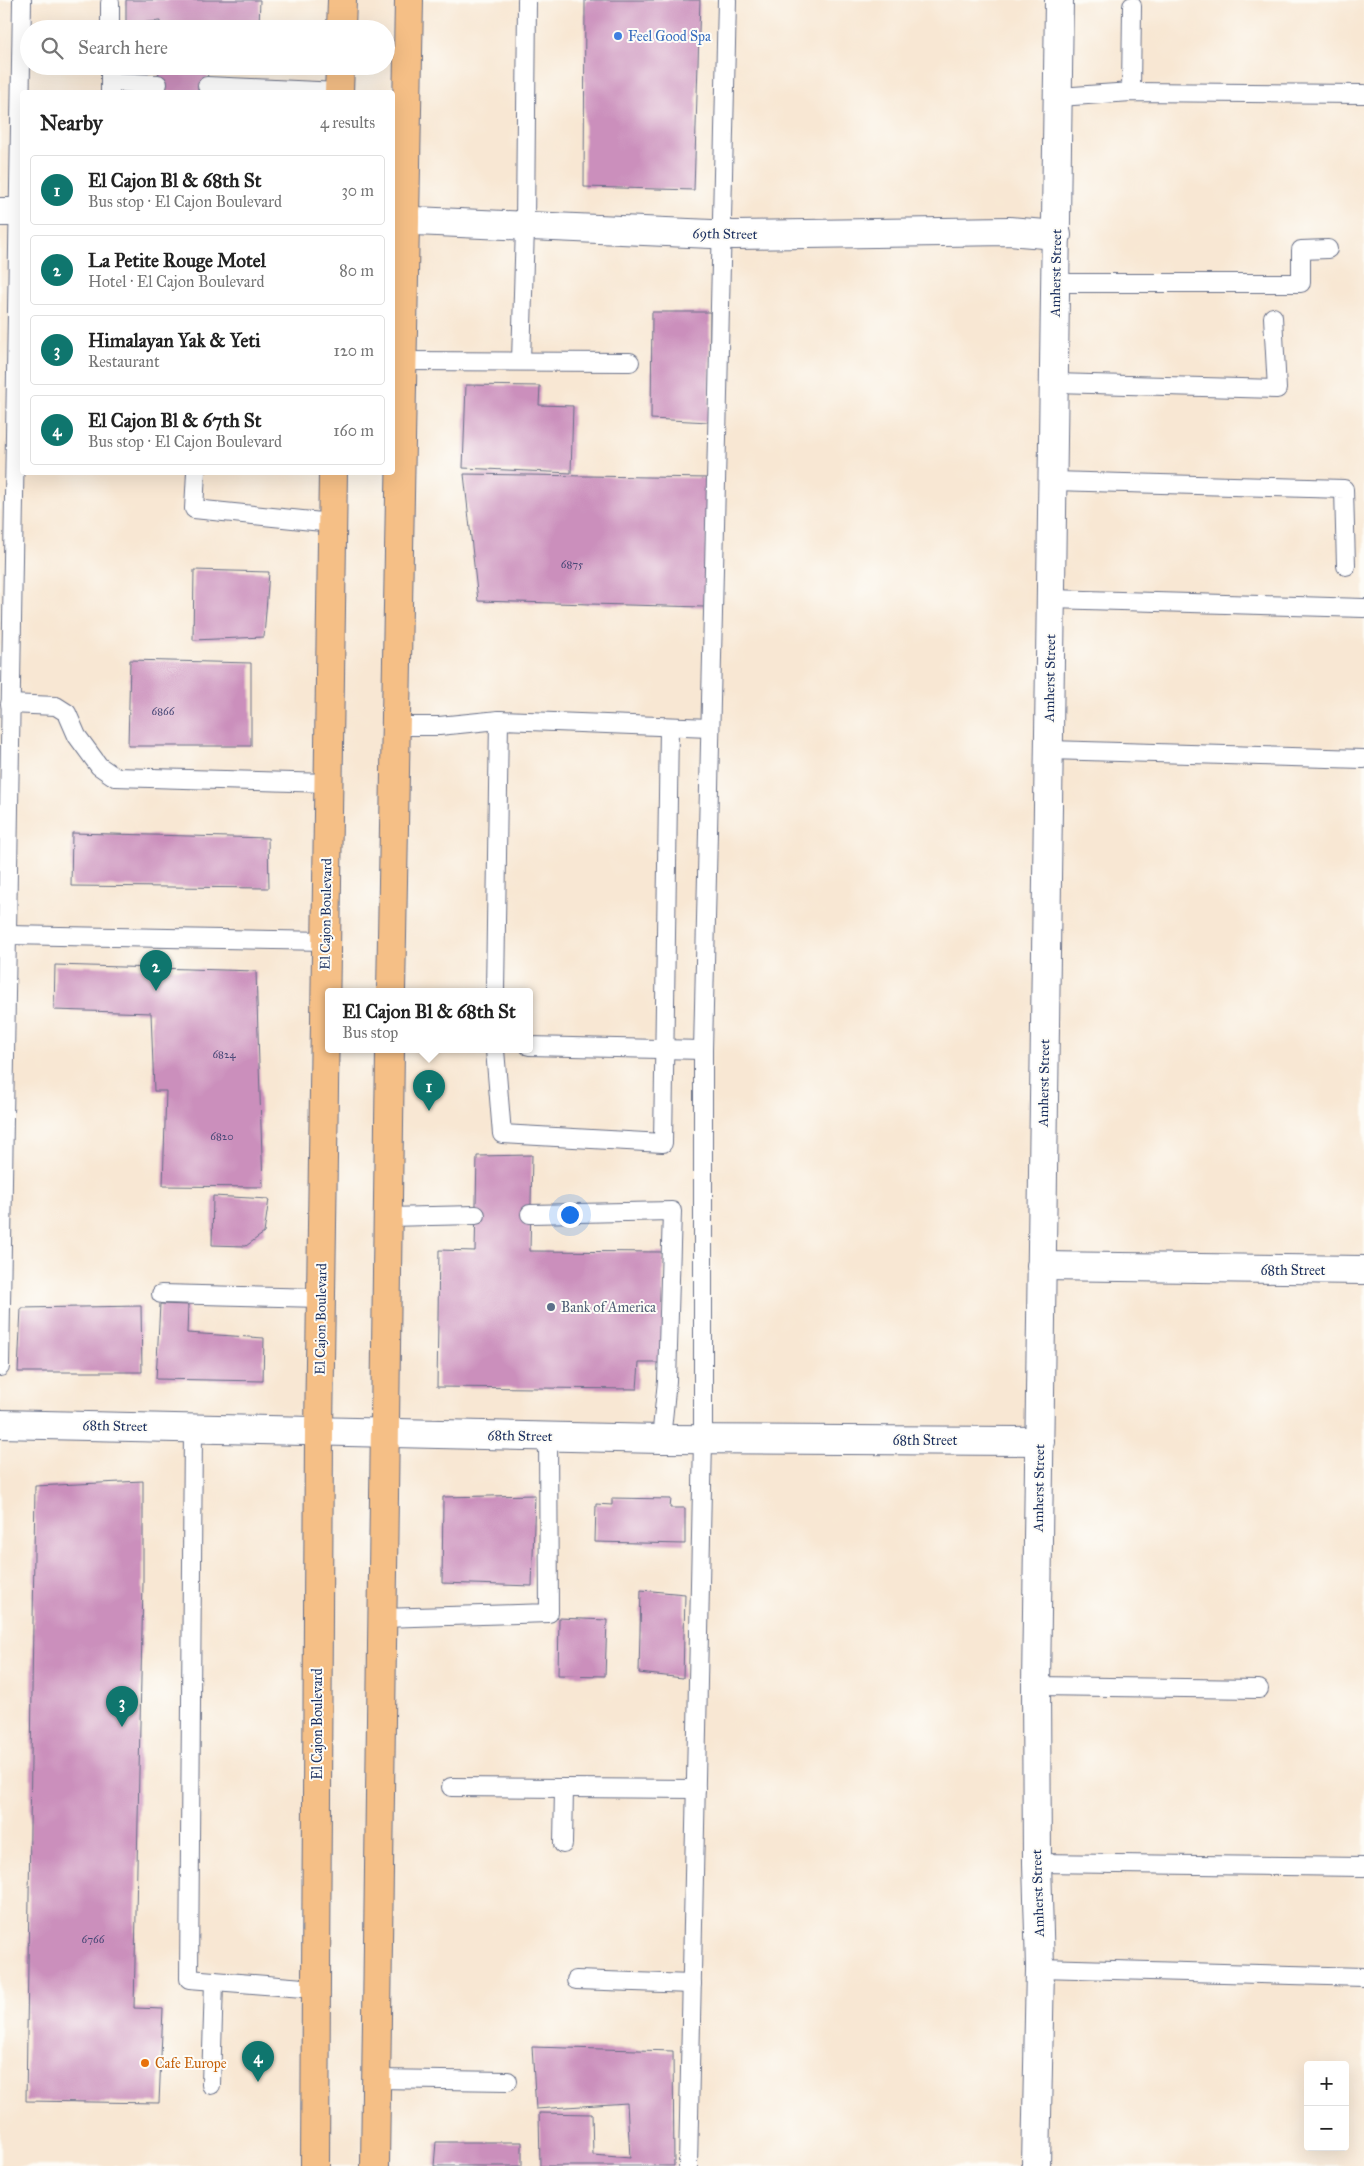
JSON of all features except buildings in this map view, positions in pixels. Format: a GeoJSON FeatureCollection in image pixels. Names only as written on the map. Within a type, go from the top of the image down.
{"type":"FeatureCollection","features":[{"type":"Feature","properties":{"kind":"main road"},"geometry":{"type":"LineString","coordinates":[[341,20],[342,0]]}},
{"type":"Feature","properties":{"kind":"main road"},"geometry":{"type":"LineString","coordinates":[[391,988],[401,361],[398,220],[409,0]]}},
{"type":"Feature","properties":{"kind":"main road"},"geometry":{"type":"LineString","coordinates":[[339,90],[340,75]]}},
{"type":"Feature","properties":{"kind":"main road","name":"El Cajon Boulevard"},"geometry":{"type":"LineString","coordinates":[[325,988],[333,475]]}},
{"type":"Feature","properties":{"kind":"main road","name":"El Cajon Boulevard"},"geometry":{"type":"LineString","coordinates":[[314,2166],[319,1432],[325,1012]]}},
{"type":"Feature","properties":{"kind":"main road"},"geometry":{"type":"LineString","coordinates":[[375,2166],[383,1433],[390,1053]]}},
{"type":"Feature","properties":{"kind":"street","name":"Amherst Street"},"geometry":{"type":"LineString","coordinates":[[1036,2166],[1040,1968],[1037,1863],[1036,1686],[1060,0]]}},
{"type":"Feature","properties":{"kind":"street","name":"69th Street"},"geometry":{"type":"LineString","coordinates":[[398,220],[722,235],[1011,232],[1057,235]]}},
{"type":"Feature","properties":{"kind":"street","name":"68th Street"},"geometry":{"type":"LineString","coordinates":[[1042,1266],[1364,1270]]}},
{"type":"Feature","properties":{"kind":"street","name":"68th Street"},"geometry":{"type":"LineString","coordinates":[[0,1424],[661,1439],[1040,1441]]}},
{"type":"Feature","properties":{"kind":"lane"},"geometry":{"type":"LineString","coordinates":[[21,20],[22,0]]}},
{"type":"Feature","properties":{"kind":"lane"},"geometry":{"type":"LineString","coordinates":[[521,361],[525,226],[527,0]]}},
{"type":"Feature","properties":{"kind":"lane"},"geometry":{"type":"LineString","coordinates":[[688,2166],[703,1439],[702,1050],[727,0]]}},
{"type":"Feature","properties":{"kind":"lane"},"geometry":{"type":"LineString","coordinates":[[110,3],[110,20]]}},
{"type":"Feature","properties":{"kind":"lane"},"geometry":{"type":"LineString","coordinates":[[1131,92],[1132,6]]}},
{"type":"Feature","properties":{"kind":"lane"},"geometry":{"type":"LineString","coordinates":[[0,1367],[10,704],[14,212],[20,53]]}},
{"type":"Feature","properties":{"kind":"lane"},"geometry":{"type":"LineString","coordinates":[[110,80],[158,84]]}},
{"type":"Feature","properties":{"kind":"lane"},"geometry":{"type":"LineString","coordinates":[[207,86],[295,90]]}},
{"type":"Feature","properties":{"kind":"lane"},"geometry":{"type":"LineString","coordinates":[[1058,97],[1131,92],[1364,94]]}},
{"type":"Feature","properties":{"kind":"lane"},"geometry":{"type":"LineString","coordinates":[[1056,282],[1301,283],[1301,250],[1328,249]]}},
{"type":"Feature","properties":{"kind":"lane"},"geometry":{"type":"LineString","coordinates":[[1054,383],[1277,389],[1273,317]]}},
{"type":"Feature","properties":{"kind":"lane"},"geometry":{"type":"LineString","coordinates":[[401,361],[630,362]]}},
{"type":"Feature","properties":{"kind":"lane"},"geometry":{"type":"LineString","coordinates":[[196,475],[194,509],[332,523]]}},
{"type":"Feature","properties":{"kind":"lane"},"geometry":{"type":"LineString","coordinates":[[1053,481],[1344,489],[1346,566]]}},
{"type":"Feature","properties":{"kind":"lane"},"geometry":{"type":"LineString","coordinates":[[1051,599],[1364,608]]}},
{"type":"Feature","properties":{"kind":"lane"},"geometry":{"type":"LineString","coordinates":[[10,704],[56,706],[67,713],[76,736],[99,766],[115,777],[329,783]]}},
{"type":"Feature","properties":{"kind":"lane"},"geometry":{"type":"LineString","coordinates":[[395,726],[439,726],[499,720],[710,728]]}},
{"type":"Feature","properties":{"kind":"lane"},"geometry":{"type":"LineString","coordinates":[[495,988],[499,720]]}},
{"type":"Feature","properties":{"kind":"lane"},"geometry":{"type":"LineString","coordinates":[[495,1053],[502,1134],[663,1143],[670,727]]}},
{"type":"Feature","properties":{"kind":"lane"},"geometry":{"type":"LineString","coordinates":[[1049,750],[1364,759]]}},
{"type":"Feature","properties":{"kind":"lane"},"geometry":{"type":"LineString","coordinates":[[7,935],[326,941]]}},
{"type":"Feature","properties":{"kind":"lane"},"geometry":{"type":"LineString","coordinates":[[533,1046],[702,1050]]}},
{"type":"Feature","properties":{"kind":"lane"},"geometry":{"type":"LineString","coordinates":[[530,1214],[672,1211],[667,1381],[661,1439]]}},
{"type":"Feature","properties":{"kind":"lane"},"geometry":{"type":"LineString","coordinates":[[387,1217],[476,1215]]}},
{"type":"Feature","properties":{"kind":"lane"},"geometry":{"type":"LineString","coordinates":[[160,1294],[321,1298]]}},
{"type":"Feature","properties":{"kind":"lane"},"geometry":{"type":"LineString","coordinates":[[193,1428],[189,1979],[316,1988]]}},
{"type":"Feature","properties":{"kind":"lane"},"geometry":{"type":"LineString","coordinates":[[381,1618],[549,1613],[548,1436]]}},
{"type":"Feature","properties":{"kind":"lane"},"geometry":{"type":"LineString","coordinates":[[1036,1686],[1259,1688]]}},
{"type":"Feature","properties":{"kind":"lane"},"geometry":{"type":"LineString","coordinates":[[451,1787],[696,1789]]}},
{"type":"Feature","properties":{"kind":"lane"},"geometry":{"type":"LineString","coordinates":[[563,1844],[564,1788]]}},
{"type":"Feature","properties":{"kind":"lane"},"geometry":{"type":"LineString","coordinates":[[1037,1863],[1364,1867]]}},
{"type":"Feature","properties":{"kind":"lane"},"geometry":{"type":"LineString","coordinates":[[1040,1968],[1364,1977]]}},
{"type":"Feature","properties":{"kind":"lane"},"geometry":{"type":"LineString","coordinates":[[576,1980],[692,1984]]}},
{"type":"Feature","properties":{"kind":"lane"},"geometry":{"type":"LineString","coordinates":[[211,2085],[214,1981]]}},
{"type":"Feature","properties":{"kind":"lane"},"geometry":{"type":"LineString","coordinates":[[376,2079],[508,2081]]}},
{"type":"Feature","properties":{"kind":"place","name":"Feel Good Spa"},"geometry":{"type":"Point","coordinates":[618,36]}},
{"type":"Feature","properties":{"kind":"place","name":"La Petite Rouge Motel"},"geometry":{"type":"Point","coordinates":[156,991]}},
{"type":"Feature","properties":{"kind":"place","name":"El Cajon Bl & 68th St"},"geometry":{"type":"Point","coordinates":[429,1111]}},
{"type":"Feature","properties":{"kind":"place","name":"Bank of America"},"geometry":{"type":"Point","coordinates":[551,1307]}},
{"type":"Feature","properties":{"kind":"place","name":"Himalayan Yak & Yeti"},"geometry":{"type":"Point","coordinates":[122,1727]}},
{"type":"Feature","properties":{"kind":"place","name":"Cafe Europe"},"geometry":{"type":"Point","coordinates":[145,2063]}},
{"type":"Feature","properties":{"kind":"place","name":"El Cajon Bl & 67th St"},"geometry":{"type":"Point","coordinates":[258,2082]}}]}
